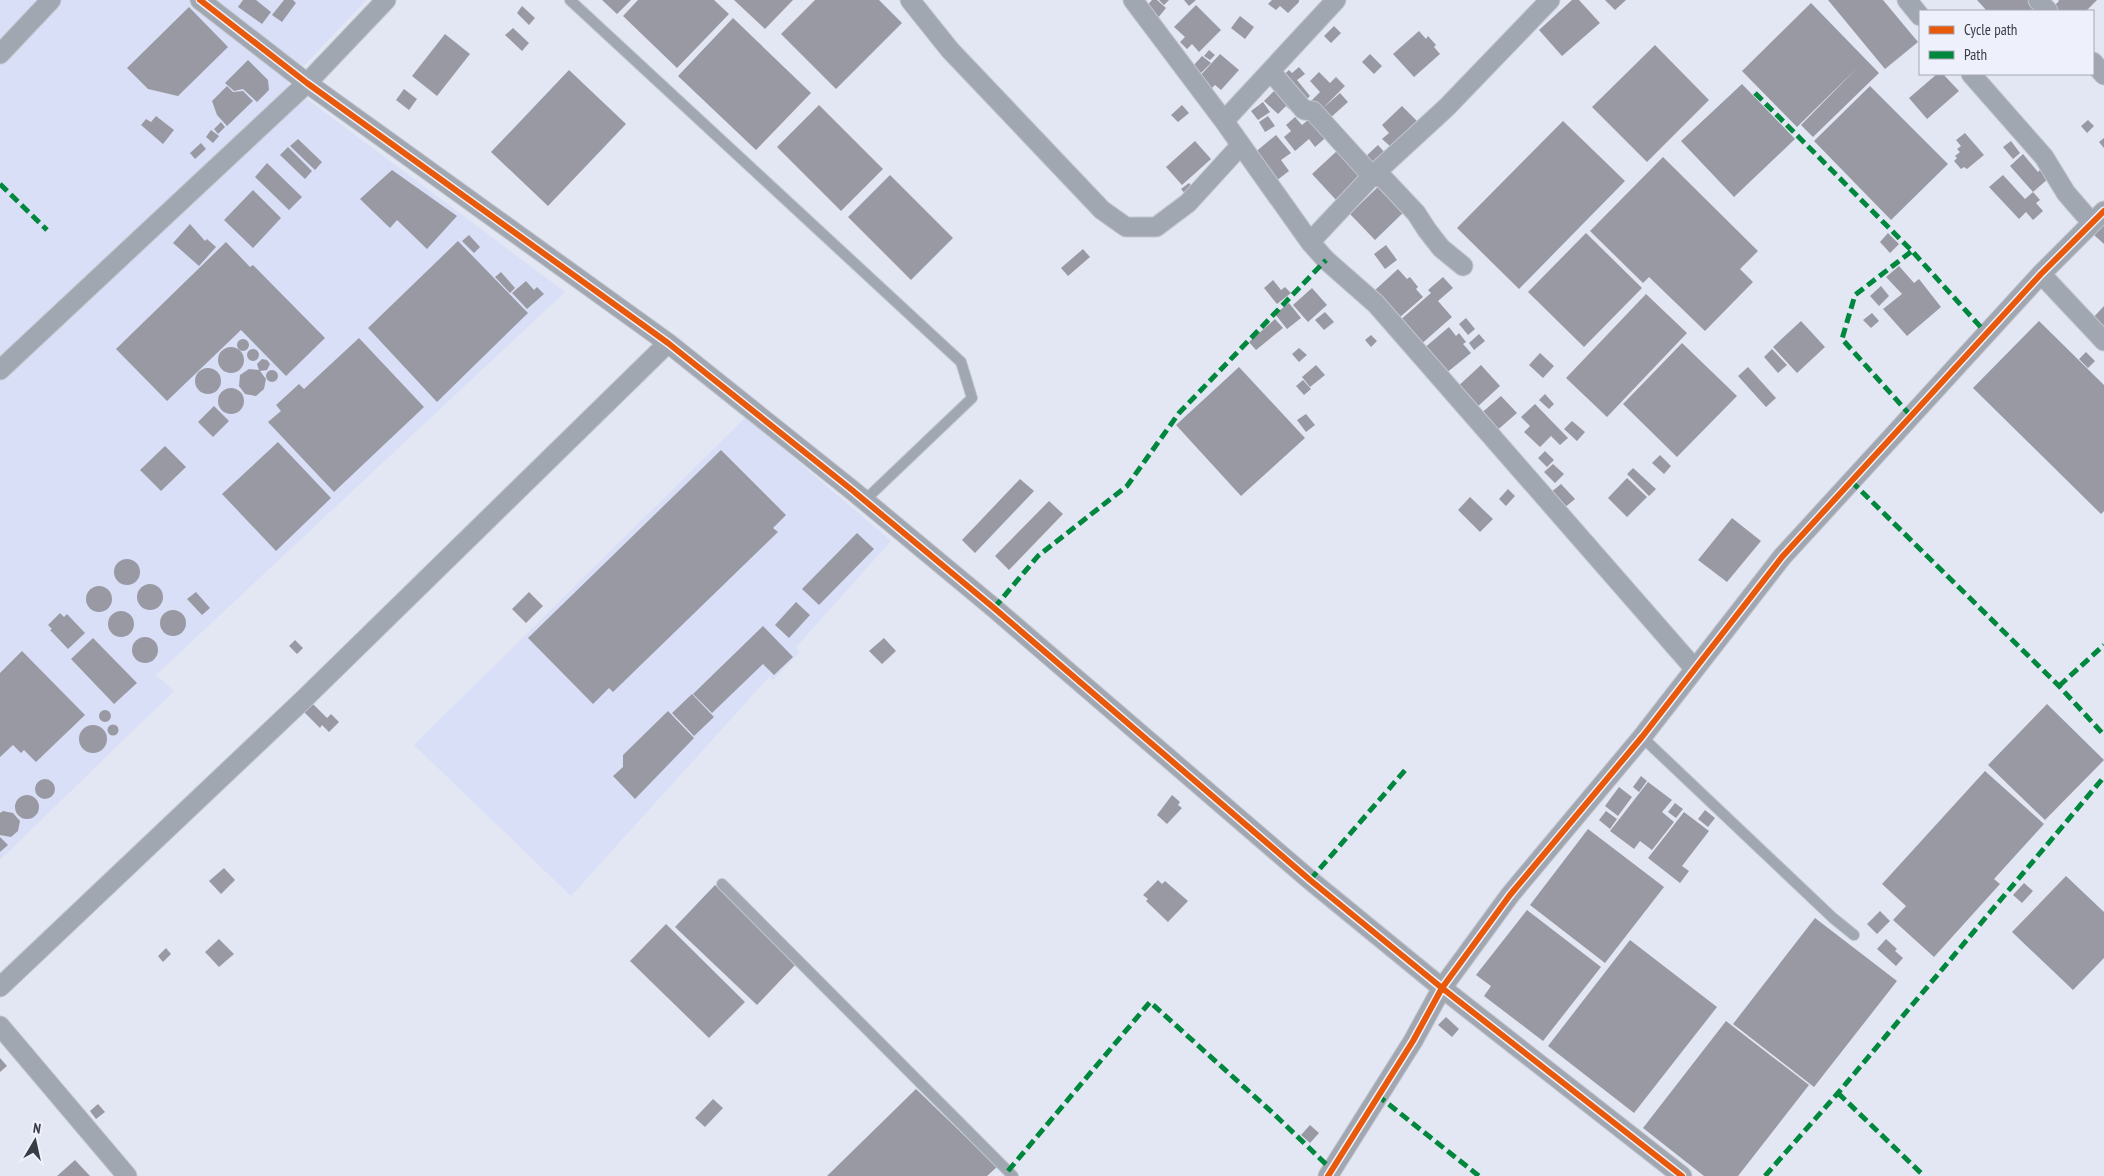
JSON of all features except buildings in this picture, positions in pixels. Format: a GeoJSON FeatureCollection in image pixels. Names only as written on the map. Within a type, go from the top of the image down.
{"type":"FeatureCollection","features":[{"type":"Feature","properties":{"kind":"street"},"geometry":{"type":"LineString","coordinates":[[0,54],[51,0]]}},
{"type":"Feature","properties":{"kind":"street"},"geometry":{"type":"LineString","coordinates":[[200,0],[307,83],[668,343],[994,608],[1310,880],[1442,988],[1682,1176]]}},
{"type":"Feature","properties":{"kind":"street"},"geometry":{"type":"LineString","coordinates":[[0,370],[307,83],[386,0]]}},
{"type":"Feature","properties":{"kind":"street"},"geometry":{"type":"LineString","coordinates":[[910,0],[950,50],[1102,210],[1126,228],[1156,226],[1188,203],[1241,145]]}},
{"type":"Feature","properties":{"kind":"street"},"geometry":{"type":"LineString","coordinates":[[1133,0],[1224,121],[1310,242],[1326,260],[1376,304],[1694,668]]}},
{"type":"Feature","properties":{"kind":"street"},"geometry":{"type":"LineString","coordinates":[[1224,121],[1336,0]]}},
{"type":"Feature","properties":{"kind":"street"},"geometry":{"type":"LineString","coordinates":[[1310,242],[1372,176],[1447,106],[1550,0]]}},
{"type":"Feature","properties":{"kind":"street"},"geometry":{"type":"LineString","coordinates":[[1907,0],[1919,15]]}},
{"type":"Feature","properties":{"kind":"street"},"geometry":{"type":"LineString","coordinates":[[2038,0],[2047,10]]}},
{"type":"Feature","properties":{"kind":"street"},"geometry":{"type":"LineString","coordinates":[[2094,63],[2104,75]]}},
{"type":"Feature","properties":{"kind":"street"},"geometry":{"type":"LineString","coordinates":[[1271,72],[1304,110],[1313,111],[1372,176],[1383,178],[1416,213],[1426,230],[1441,248],[1463,266]]}},
{"type":"Feature","properties":{"kind":"street"},"geometry":{"type":"LineString","coordinates":[[1328,1176],[1412,1041],[1442,988],[1510,894],[1642,737],[1782,557],[2041,274],[2098,217],[2066,193],[2044,157],[1972,75]]}},
{"type":"Feature","properties":{"kind":"street"},"geometry":{"type":"LineString","coordinates":[[2041,274],[2104,340]]}},
{"type":"Feature","properties":{"kind":"street"},"geometry":{"type":"LineString","coordinates":[[0,987],[303,700],[668,343]]}},
{"type":"Feature","properties":{"kind":"street"},"geometry":{"type":"LineString","coordinates":[[0,1026],[127,1176]]}},
{"type":"Feature","properties":{"kind":"lane"},"geometry":{"type":"LineString","coordinates":[[570,0],[961,362],[972,398],[864,501]]}},
{"type":"Feature","properties":{"kind":"lane"},"geometry":{"type":"LineString","coordinates":[[1642,737],[1833,918],[1854,935]]}},
{"type":"Feature","properties":{"kind":"lane"},"geometry":{"type":"LineString","coordinates":[[722,884],[1013,1176]]}},
{"type":"Feature","properties":{"kind":"shaded area"},"geometry":{"type":"Polygon","coordinates":[[[0,0],[366,0],[287,84],[565,292],[156,675],[174,691],[0,860],[0,0]]]}},
{"type":"Feature","properties":{"kind":"shaded area"},"geometry":{"type":"Polygon","coordinates":[[[746,417],[891,541],[796,647],[800,652],[773,680],[769,677],[571,896],[414,745],[746,417]]]}},
{"type":"Feature","properties":{"kind":"marked path"},"geometry":{"type":"LineString","coordinates":[[1755,93],[1912,251],[1987,334]]}},
{"type":"Feature","properties":{"kind":"marked path"},"geometry":{"type":"LineString","coordinates":[[0,184],[47,230]]}},
{"type":"Feature","properties":{"kind":"marked path"},"geometry":{"type":"LineString","coordinates":[[1911,416],[1842,339],[1855,295],[1912,251]]}},
{"type":"Feature","properties":{"kind":"marked path"},"geometry":{"type":"LineString","coordinates":[[994,608],[1038,556],[1127,486],[1179,413],[1326,260]]}},
{"type":"Feature","properties":{"kind":"marked path"},"geometry":{"type":"LineString","coordinates":[[1851,481],[2059,686],[2104,735]]}},
{"type":"Feature","properties":{"kind":"marked path"},"geometry":{"type":"LineString","coordinates":[[2059,686],[2104,645]]}},
{"type":"Feature","properties":{"kind":"marked path"},"geometry":{"type":"LineString","coordinates":[[1310,880],[1407,768]]}},
{"type":"Feature","properties":{"kind":"marked path"},"geometry":{"type":"LineString","coordinates":[[1765,1176],[1838,1093],[2104,777]]}},
{"type":"Feature","properties":{"kind":"marked path"},"geometry":{"type":"LineString","coordinates":[[1008,1171],[1150,1002],[1274,1114],[1332,1170]]}},
{"type":"Feature","properties":{"kind":"marked path"},"geometry":{"type":"LineString","coordinates":[[1838,1093],[1924,1176]]}},
{"type":"Feature","properties":{"kind":"marked path"},"geometry":{"type":"LineString","coordinates":[[1377,1095],[1479,1176]]}},
{"type":"Feature","properties":{"kind":"cycle path"},"geometry":{"type":"LineString","coordinates":[[200,0],[307,83],[668,343],[852,490],[994,608],[1310,880],[1442,988],[1682,1176]]}},
{"type":"Feature","properties":{"kind":"cycle path"},"geometry":{"type":"LineString","coordinates":[[1328,1176],[1413,1041],[1442,988],[1510,895],[1642,737],[1782,557],[2041,274],[2104,211]]}}]}
